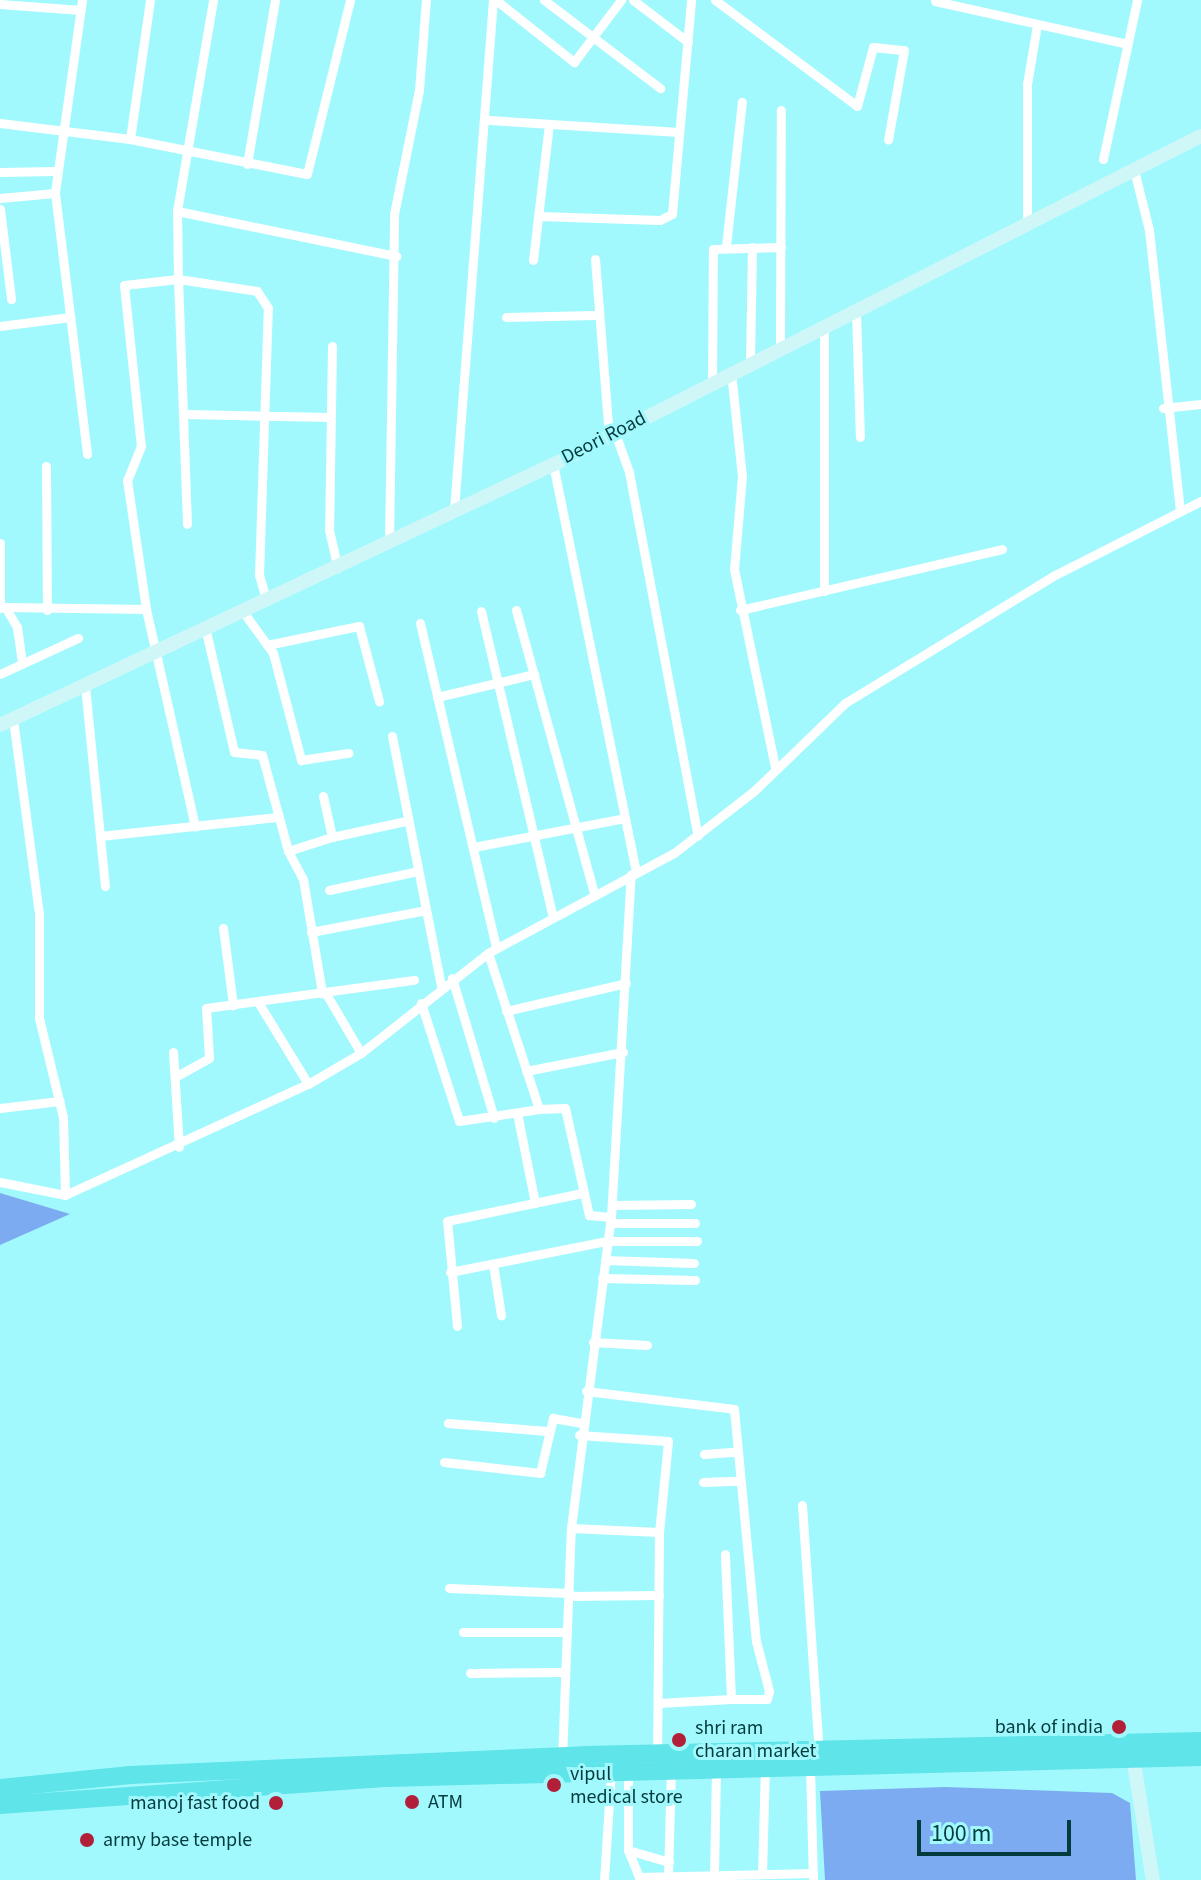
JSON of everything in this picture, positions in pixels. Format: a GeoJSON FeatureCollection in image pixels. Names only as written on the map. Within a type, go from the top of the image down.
{"type":"FeatureCollection","features":[{"type":"Feature","properties":{"kind":"highway"},"geometry":{"type":"LineString","coordinates":[[1132,1751],[1201,1741]]}},
{"type":"Feature","properties":{"kind":"highway"},"geometry":{"type":"LineString","coordinates":[[662,1764],[1132,1751],[1201,1757]]}},
{"type":"Feature","properties":{"kind":"highway"},"geometry":{"type":"LineString","coordinates":[[0,1788],[130,1775],[620,1762],[716,1769],[765,1768],[815,1759]]}},
{"type":"Feature","properties":{"kind":"highway"},"geometry":{"type":"LineString","coordinates":[[0,1805],[562,1764]]}},
{"type":"Feature","properties":{"kind":"street"},"geometry":{"type":"LineString","coordinates":[[130,139],[150,0]]}},
{"type":"Feature","properties":{"kind":"street"},"geometry":{"type":"LineString","coordinates":[[187,524],[186,414],[177,211],[213,0]]}},
{"type":"Feature","properties":{"kind":"street"},"geometry":{"type":"LineString","coordinates":[[247,164],[275,0]]}},
{"type":"Feature","properties":{"kind":"street"},"geometry":{"type":"LineString","coordinates":[[0,123],[59,128],[188,149],[247,164],[311,171],[350,0]]}},
{"type":"Feature","properties":{"kind":"street"},"geometry":{"type":"LineString","coordinates":[[389,542],[396,256],[394,214],[419,90],[426,0]]}},
{"type":"Feature","properties":{"kind":"street"},"geometry":{"type":"LineString","coordinates":[[494,0],[572,62],[621,0]]}},
{"type":"Feature","properties":{"kind":"street"},"geometry":{"type":"LineString","coordinates":[[454,510],[489,120],[494,0]]}},
{"type":"Feature","properties":{"kind":"street"},"geometry":{"type":"LineString","coordinates":[[544,0],[660,88]]}},
{"type":"Feature","properties":{"kind":"street"},"geometry":{"type":"LineString","coordinates":[[633,0],[688,42]]}},
{"type":"Feature","properties":{"kind":"street"},"geometry":{"type":"LineString","coordinates":[[538,216],[670,217],[691,0]]}},
{"type":"Feature","properties":{"kind":"street"},"geometry":{"type":"LineString","coordinates":[[715,0],[857,106],[873,47],[904,50],[888,140]]}},
{"type":"Feature","properties":{"kind":"street"},"geometry":{"type":"LineString","coordinates":[[1103,159],[1137,0]]}},
{"type":"Feature","properties":{"kind":"street"},"geometry":{"type":"LineString","coordinates":[[935,1],[1127,44]]}},
{"type":"Feature","properties":{"kind":"street"},"geometry":{"type":"LineString","coordinates":[[0,4],[82,5],[59,128],[55,193],[87,454]]}},
{"type":"Feature","properties":{"kind":"street"},"geometry":{"type":"LineString","coordinates":[[1027,224],[1027,84],[1037,25]]}},
{"type":"Feature","properties":{"kind":"street"},"geometry":{"type":"LineString","coordinates":[[726,246],[742,102]]}},
{"type":"Feature","properties":{"kind":"street"},"geometry":{"type":"LineString","coordinates":[[780,345],[781,110]]}},
{"type":"Feature","properties":{"kind":"street"},"geometry":{"type":"LineString","coordinates":[[489,120],[679,132]]}},
{"type":"Feature","properties":{"kind":"street"},"geometry":{"type":"LineString","coordinates":[[533,260],[549,124]]}},
{"type":"Feature","properties":{"kind":"street","name":"Deori Road"},"geometry":{"type":"LineString","coordinates":[[6,722],[553,464],[780,345],[856,312],[1201,136]]}},
{"type":"Feature","properties":{"kind":"street"},"geometry":{"type":"LineString","coordinates":[[1134,170],[1149,230],[1163,408],[1180,509]]}},
{"type":"Feature","properties":{"kind":"street"},"geometry":{"type":"LineString","coordinates":[[0,172],[55,171]]}},
{"type":"Feature","properties":{"kind":"street"},"geometry":{"type":"LineString","coordinates":[[0,198],[55,193]]}},
{"type":"Feature","properties":{"kind":"street"},"geometry":{"type":"LineString","coordinates":[[0,209],[11,299]]}},
{"type":"Feature","properties":{"kind":"street"},"geometry":{"type":"LineString","coordinates":[[177,211],[396,256]]}},
{"type":"Feature","properties":{"kind":"street"},"geometry":{"type":"LineString","coordinates":[[712,382],[713,250],[726,246],[781,247]]}},
{"type":"Feature","properties":{"kind":"street"},"geometry":{"type":"LineString","coordinates":[[750,362],[752,247]]}},
{"type":"Feature","properties":{"kind":"street"},"geometry":{"type":"LineString","coordinates":[[595,259],[595,315],[612,435],[629,472],[698,836]]}},
{"type":"Feature","properties":{"kind":"street"},"geometry":{"type":"LineString","coordinates":[[195,827],[146,609],[127,480],[141,446],[120,297],[124,285],[178,279],[264,295],[259,575],[266,599]]}},
{"type":"Feature","properties":{"kind":"street"},"geometry":{"type":"LineString","coordinates":[[856,312],[860,437]]}},
{"type":"Feature","properties":{"kind":"street"},"geometry":{"type":"LineString","coordinates":[[506,317],[595,315]]}},
{"type":"Feature","properties":{"kind":"street"},"geometry":{"type":"LineString","coordinates":[[0,326],[70,317]]}},
{"type":"Feature","properties":{"kind":"street"},"geometry":{"type":"LineString","coordinates":[[824,326],[824,591]]}},
{"type":"Feature","properties":{"kind":"street"},"geometry":{"type":"LineString","coordinates":[[332,346],[329,530],[338,568]]}},
{"type":"Feature","properties":{"kind":"street"},"geometry":{"type":"LineString","coordinates":[[731,372],[742,476],[732,551],[740,610],[775,767]]}},
{"type":"Feature","properties":{"kind":"street"},"geometry":{"type":"LineString","coordinates":[[1163,408],[1201,404]]}},
{"type":"Feature","properties":{"kind":"street"},"geometry":{"type":"LineString","coordinates":[[186,414],[330,417]]}},
{"type":"Feature","properties":{"kind":"street"},"geometry":{"type":"LineString","coordinates":[[553,464],[634,874],[611,1220],[579,1435],[571,1528],[570,1595],[561,1672],[562,1764]]}},
{"type":"Feature","properties":{"kind":"street"},"geometry":{"type":"LineString","coordinates":[[46,466],[47,610]]}},
{"type":"Feature","properties":{"kind":"street"},"geometry":{"type":"LineString","coordinates":[[0,1182],[65,1195],[179,1147],[308,1084],[361,1053],[441,986],[492,951],[552,914],[634,874],[698,836],[845,703],[1180,509],[1201,501]]}},
{"type":"Feature","properties":{"kind":"street"},"geometry":{"type":"LineString","coordinates":[[0,543],[3,608],[17,627],[22,664]]}},
{"type":"Feature","properties":{"kind":"street"},"geometry":{"type":"LineString","coordinates":[[740,610],[1002,549]]}},
{"type":"Feature","properties":{"kind":"street"},"geometry":{"type":"LineString","coordinates":[[3,608],[146,609]]}},
{"type":"Feature","properties":{"kind":"street"},"geometry":{"type":"LineString","coordinates":[[241,609],[267,645],[301,760],[348,753]]}},
{"type":"Feature","properties":{"kind":"street"},"geometry":{"type":"LineString","coordinates":[[516,610],[594,893]]}},
{"type":"Feature","properties":{"kind":"street"},"geometry":{"type":"LineString","coordinates":[[481,611],[552,914]]}},
{"type":"Feature","properties":{"kind":"street"},"geometry":{"type":"LineString","coordinates":[[420,623],[474,847],[506,1011],[539,1109]]}},
{"type":"Feature","properties":{"kind":"street"},"geometry":{"type":"LineString","coordinates":[[267,645],[359,626],[379,701]]}},
{"type":"Feature","properties":{"kind":"street"},"geometry":{"type":"LineString","coordinates":[[205,627],[234,752],[262,755],[288,851],[303,879],[324,992],[361,1053]]}},
{"type":"Feature","properties":{"kind":"street"},"geometry":{"type":"LineString","coordinates":[[0,674],[78,638]]}},
{"type":"Feature","properties":{"kind":"street"},"geometry":{"type":"LineString","coordinates":[[437,697],[534,674]]}},
{"type":"Feature","properties":{"kind":"street"},"geometry":{"type":"LineString","coordinates":[[85,686],[105,886]]}},
{"type":"Feature","properties":{"kind":"street"},"geometry":{"type":"LineString","coordinates":[[6,722],[39,914],[39,1018],[60,1101],[65,1195]]}},
{"type":"Feature","properties":{"kind":"street"},"geometry":{"type":"LineString","coordinates":[[392,736],[421,911],[441,986]]}},
{"type":"Feature","properties":{"kind":"street"},"geometry":{"type":"LineString","coordinates":[[323,796],[332,837]]}},
{"type":"Feature","properties":{"kind":"street"},"geometry":{"type":"LineString","coordinates":[[100,836],[279,817]]}},
{"type":"Feature","properties":{"kind":"street"},"geometry":{"type":"LineString","coordinates":[[474,847],[534,838],[624,818]]}},
{"type":"Feature","properties":{"kind":"street"},"geometry":{"type":"LineString","coordinates":[[288,851],[332,837],[406,821]]}},
{"type":"Feature","properties":{"kind":"street"},"geometry":{"type":"LineString","coordinates":[[329,890],[414,872]]}},
{"type":"Feature","properties":{"kind":"street"},"geometry":{"type":"LineString","coordinates":[[311,932],[421,911]]}},
{"type":"Feature","properties":{"kind":"street"},"geometry":{"type":"LineString","coordinates":[[223,928],[233,1005]]}},
{"type":"Feature","properties":{"kind":"street"},"geometry":{"type":"LineString","coordinates":[[452,978],[494,1118]]}},
{"type":"Feature","properties":{"kind":"street"},"geometry":{"type":"LineString","coordinates":[[175,1077],[209,1058],[204,1009],[414,980]]}},
{"type":"Feature","properties":{"kind":"street"},"geometry":{"type":"LineString","coordinates":[[506,1011],[626,983]]}},
{"type":"Feature","properties":{"kind":"street"},"geometry":{"type":"LineString","coordinates":[[258,1002],[308,1084]]}},
{"type":"Feature","properties":{"kind":"street"},"geometry":{"type":"LineString","coordinates":[[421,1003],[456,1117],[465,1123],[539,1109],[565,1108],[582,1193],[591,1217],[695,1223]]}},
{"type":"Feature","properties":{"kind":"street"},"geometry":{"type":"LineString","coordinates":[[173,1052],[179,1147]]}},
{"type":"Feature","properties":{"kind":"street"},"geometry":{"type":"LineString","coordinates":[[526,1071],[623,1052]]}},
{"type":"Feature","properties":{"kind":"street"},"geometry":{"type":"LineString","coordinates":[[0,1108],[60,1101]]}},
{"type":"Feature","properties":{"kind":"street"},"geometry":{"type":"LineString","coordinates":[[517,1113],[535,1203]]}},
{"type":"Feature","properties":{"kind":"street"},"geometry":{"type":"LineString","coordinates":[[457,1326],[447,1221],[582,1193]]}},
{"type":"Feature","properties":{"kind":"street"},"geometry":{"type":"LineString","coordinates":[[612,1205],[691,1204]]}},
{"type":"Feature","properties":{"kind":"street"},"geometry":{"type":"LineString","coordinates":[[450,1272],[607,1241],[697,1241]]}},
{"type":"Feature","properties":{"kind":"street"},"geometry":{"type":"LineString","coordinates":[[605,1260],[694,1263]]}},
{"type":"Feature","properties":{"kind":"street"},"geometry":{"type":"LineString","coordinates":[[493,1264],[501,1315]]}},
{"type":"Feature","properties":{"kind":"street"},"geometry":{"type":"LineString","coordinates":[[602,1278],[695,1280]]}},
{"type":"Feature","properties":{"kind":"street"},"geometry":{"type":"LineString","coordinates":[[593,1342],[647,1345]]}},
{"type":"Feature","properties":{"kind":"street"},"geometry":{"type":"LineString","coordinates":[[586,1391],[730,1407],[756,1641],[769,1691],[767,1699],[658,1703]]}},
{"type":"Feature","properties":{"kind":"street"},"geometry":{"type":"LineString","coordinates":[[444,1462],[540,1473],[547,1431],[556,1417],[581,1423]]}},
{"type":"Feature","properties":{"kind":"street"},"geometry":{"type":"LineString","coordinates":[[448,1423],[547,1431]]}},
{"type":"Feature","properties":{"kind":"street"},"geometry":{"type":"LineString","coordinates":[[579,1435],[668,1441],[659,1532],[658,1703],[668,1876]]}},
{"type":"Feature","properties":{"kind":"street"},"geometry":{"type":"LineString","coordinates":[[704,1454],[735,1452]]}},
{"type":"Feature","properties":{"kind":"street"},"geometry":{"type":"LineString","coordinates":[[703,1482],[737,1481]]}},
{"type":"Feature","properties":{"kind":"street"},"geometry":{"type":"LineString","coordinates":[[620,1762],[631,1873],[668,1876],[714,1874],[726,1877],[762,1874],[813,1876],[815,1759],[802,1505]]}},
{"type":"Feature","properties":{"kind":"street"},"geometry":{"type":"LineString","coordinates":[[571,1528],[659,1532]]}},
{"type":"Feature","properties":{"kind":"street"},"geometry":{"type":"LineString","coordinates":[[725,1554],[731,1699]]}},
{"type":"Feature","properties":{"kind":"street"},"geometry":{"type":"LineString","coordinates":[[449,1588],[570,1595],[659,1595]]}},
{"type":"Feature","properties":{"kind":"street"},"geometry":{"type":"LineString","coordinates":[[463,1632],[564,1632]]}},
{"type":"Feature","properties":{"kind":"street"},"geometry":{"type":"LineString","coordinates":[[470,1673],[561,1672]]}},
{"type":"Feature","properties":{"kind":"street"},"geometry":{"type":"LineString","coordinates":[[1132,1751],[1153,1880]]}},
{"type":"Feature","properties":{"kind":"street"},"geometry":{"type":"LineString","coordinates":[[604,1880],[620,1762]]}},
{"type":"Feature","properties":{"kind":"street"},"geometry":{"type":"LineString","coordinates":[[762,1874],[765,1768]]}},
{"type":"Feature","properties":{"kind":"street"},"geometry":{"type":"LineString","coordinates":[[714,1874],[716,1769]]}},
{"type":"Feature","properties":{"kind":"street"},"geometry":{"type":"LineString","coordinates":[[628,1850],[669,1862]]}},
{"type":"Feature","properties":{"kind":"water"},"geometry":{"type":"Polygon","coordinates":[[[0,1193],[70,1214],[0,1245],[0,1193]]]}},
{"type":"Feature","properties":{"kind":"water"},"geometry":{"type":"Polygon","coordinates":[[[945,1787],[1112,1793],[1130,1803],[1136,1880],[825,1880],[820,1791],[945,1787]]]}},
{"type":"Feature","properties":{"kind":"place","name":"bank of india"},"geometry":{"type":"Point","coordinates":[1119,1727]}},
{"type":"Feature","properties":{"kind":"place","name":"shri ram charan market"},"geometry":{"type":"Point","coordinates":[679,1740]}},
{"type":"Feature","properties":{"kind":"place","name":"vipul medical store"},"geometry":{"type":"Point","coordinates":[554,1785]}},
{"type":"Feature","properties":{"kind":"place","name":"ATM"},"geometry":{"type":"Point","coordinates":[412,1802]}},
{"type":"Feature","properties":{"kind":"place","name":"manoj fast food"},"geometry":{"type":"Point","coordinates":[276,1803]}},
{"type":"Feature","properties":{"kind":"place","name":"army base temple"},"geometry":{"type":"Point","coordinates":[87,1840]}}]}
